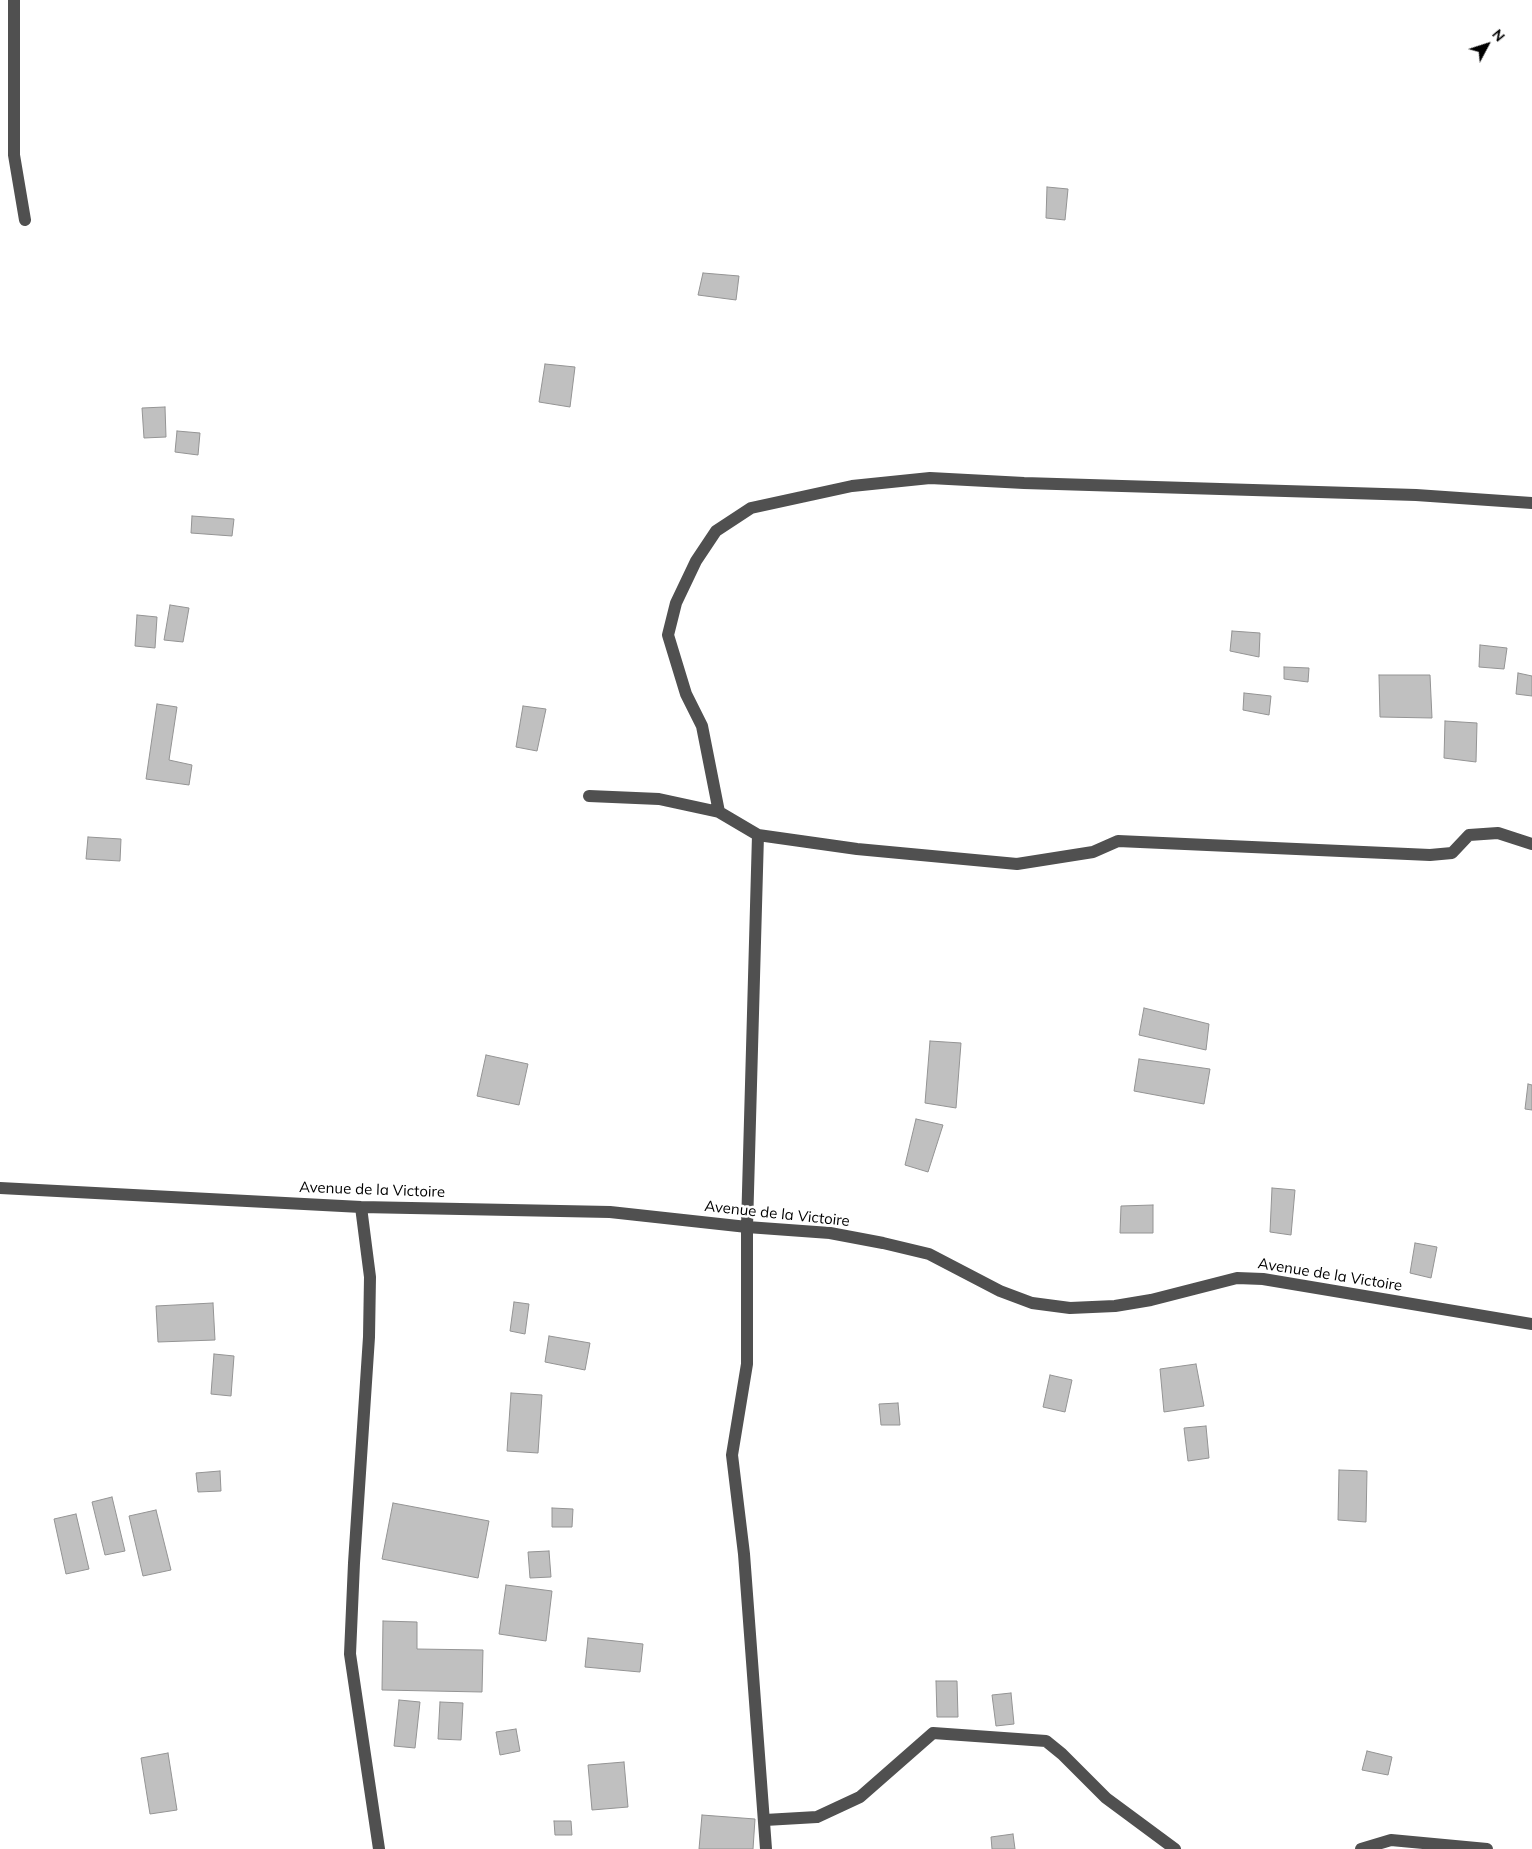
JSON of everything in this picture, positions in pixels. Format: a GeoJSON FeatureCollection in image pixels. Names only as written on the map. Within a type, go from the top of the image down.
{"type":"FeatureCollection","features":[{"type":"Feature","properties":{"kind":"street"},"geometry":{"type":"LineString","coordinates":[[14,0],[14,155],[25,220]]}},
{"type":"Feature","properties":{"kind":"street"},"geometry":{"type":"LineString","coordinates":[[719,812],[702,726],[686,694],[668,635],[676,603],[696,561],[716,531],[751,508],[852,486],[930,478],[1024,483],[1416,495],[1532,503]]}},
{"type":"Feature","properties":{"kind":"street"},"geometry":{"type":"LineString","coordinates":[[589,796],[659,799],[719,812],[758,835],[857,849],[1017,864],[1093,852],[1118,842],[1430,856],[1452,853],[1469,835],[1498,833],[1532,844]]}},
{"type":"Feature","properties":{"kind":"street"},"geometry":{"type":"LineString","coordinates":[[758,835],[747,1227],[747,1364],[732,1455],[744,1554],[766,1849]]}},
{"type":"Feature","properties":{"kind":"street","name":"Avenue de la Victoire"},"geometry":{"type":"LineString","coordinates":[[0,1188],[361,1207],[610,1212],[747,1227],[830,1233],[929,1254],[1000,1291],[1032,1303],[1070,1308],[1115,1306],[1151,1300],[1237,1278],[1263,1279],[1532,1324]]}},
{"type":"Feature","properties":{"kind":"street"},"geometry":{"type":"LineString","coordinates":[[361,1207],[370,1277],[369,1337],[354,1562],[350,1654],[379,1849]]}},
{"type":"Feature","properties":{"kind":"street"},"geometry":{"type":"LineString","coordinates":[[765,1820],[817,1817],[860,1797],[921,1741],[933,1733],[1046,1741],[1062,1754],[1106,1798],[1175,1849]]}},
{"type":"Feature","properties":{"kind":"street"},"geometry":{"type":"LineString","coordinates":[[1361,1849],[1391,1840],[1487,1849]]}},
{"type":"Feature","properties":{"kind":"building"},"geometry":{"type":"Polygon","coordinates":[[[1047,187],[1068,189],[1065,220],[1046,218],[1047,187]]]}},
{"type":"Feature","properties":{"kind":"building"},"geometry":{"type":"Polygon","coordinates":[[[703,273],[739,276],[736,300],[698,295],[703,273]]]}},
{"type":"Feature","properties":{"kind":"building"},"geometry":{"type":"Polygon","coordinates":[[[545,364],[575,367],[570,407],[539,402],[545,364]]]}},
{"type":"Feature","properties":{"kind":"building"},"geometry":{"type":"Polygon","coordinates":[[[165,407],[166,437],[144,438],[142,408],[165,407]]]}},
{"type":"Feature","properties":{"kind":"building"},"geometry":{"type":"Polygon","coordinates":[[[177,431],[200,433],[198,455],[175,452],[177,431]]]}},
{"type":"Feature","properties":{"kind":"building"},"geometry":{"type":"Polygon","coordinates":[[[192,516],[234,519],[232,536],[191,533],[192,516]]]}},
{"type":"Feature","properties":{"kind":"building"},"geometry":{"type":"Polygon","coordinates":[[[170,605],[189,608],[183,642],[164,640],[170,605]]]}},
{"type":"Feature","properties":{"kind":"building"},"geometry":{"type":"Polygon","coordinates":[[[137,615],[157,617],[155,648],[135,646],[137,615]]]}},
{"type":"Feature","properties":{"kind":"building"},"geometry":{"type":"Polygon","coordinates":[[[1232,631],[1260,633],[1259,657],[1230,651],[1232,631]]]}},
{"type":"Feature","properties":{"kind":"building"},"geometry":{"type":"Polygon","coordinates":[[[1480,645],[1507,648],[1504,669],[1479,667],[1480,645]]]}},
{"type":"Feature","properties":{"kind":"building"},"geometry":{"type":"Polygon","coordinates":[[[1284,667],[1309,668],[1308,682],[1284,679],[1284,667]]]}},
{"type":"Feature","properties":{"kind":"building"},"geometry":{"type":"Polygon","coordinates":[[[1518,673],[1532,676],[1532,696],[1516,694],[1518,673]]]}},
{"type":"Feature","properties":{"kind":"building"},"geometry":{"type":"Polygon","coordinates":[[[1379,675],[1430,675],[1432,718],[1380,717],[1379,675]]]}},
{"type":"Feature","properties":{"kind":"building"},"geometry":{"type":"Polygon","coordinates":[[[1244,693],[1271,696],[1269,715],[1243,710],[1244,693]]]}},
{"type":"Feature","properties":{"kind":"building"},"geometry":{"type":"Polygon","coordinates":[[[157,704],[177,707],[169,760],[192,765],[189,785],[146,779],[157,704]]]}},
{"type":"Feature","properties":{"kind":"building"},"geometry":{"type":"Polygon","coordinates":[[[523,706],[546,709],[537,751],[516,747],[523,706]]]}},
{"type":"Feature","properties":{"kind":"building"},"geometry":{"type":"Polygon","coordinates":[[[1445,721],[1477,723],[1476,762],[1444,758],[1445,721]]]}},
{"type":"Feature","properties":{"kind":"building"},"geometry":{"type":"Polygon","coordinates":[[[88,837],[121,839],[120,861],[86,859],[88,837]]]}},
{"type":"Feature","properties":{"kind":"building"},"geometry":{"type":"Polygon","coordinates":[[[1144,1008],[1209,1024],[1206,1050],[1139,1035],[1144,1008]]]}},
{"type":"Feature","properties":{"kind":"building"},"geometry":{"type":"Polygon","coordinates":[[[930,1041],[961,1043],[956,1108],[925,1103],[930,1041]]]}},
{"type":"Feature","properties":{"kind":"building"},"geometry":{"type":"Polygon","coordinates":[[[486,1055],[528,1064],[519,1105],[477,1096],[486,1055]]]}},
{"type":"Feature","properties":{"kind":"building"},"geometry":{"type":"Polygon","coordinates":[[[1139,1059],[1210,1069],[1204,1104],[1134,1091],[1139,1059]]]}},
{"type":"Feature","properties":{"kind":"building"},"geometry":{"type":"Polygon","coordinates":[[[1528,1084],[1532,1085],[1532,1110],[1525,1109],[1528,1084]]]}},
{"type":"Feature","properties":{"kind":"building"},"geometry":{"type":"Polygon","coordinates":[[[916,1119],[943,1125],[928,1172],[905,1165],[916,1119]]]}},
{"type":"Feature","properties":{"kind":"building"},"geometry":{"type":"Polygon","coordinates":[[[1272,1188],[1295,1190],[1291,1235],[1270,1232],[1272,1188]]]}},
{"type":"Feature","properties":{"kind":"building"},"geometry":{"type":"Polygon","coordinates":[[[1153,1205],[1153,1233],[1120,1233],[1121,1206],[1153,1205]]]}},
{"type":"Feature","properties":{"kind":"building"},"geometry":{"type":"Polygon","coordinates":[[[1415,1243],[1437,1247],[1431,1278],[1410,1273],[1415,1243]]]}},
{"type":"Feature","properties":{"kind":"building"},"geometry":{"type":"Polygon","coordinates":[[[514,1302],[529,1304],[525,1334],[510,1331],[514,1302]]]}},
{"type":"Feature","properties":{"kind":"building"},"geometry":{"type":"Polygon","coordinates":[[[213,1303],[215,1340],[158,1342],[156,1306],[213,1303]]]}},
{"type":"Feature","properties":{"kind":"building"},"geometry":{"type":"Polygon","coordinates":[[[549,1336],[590,1343],[585,1370],[545,1362],[549,1336]]]}},
{"type":"Feature","properties":{"kind":"building"},"geometry":{"type":"Polygon","coordinates":[[[214,1354],[234,1356],[231,1396],[211,1394],[214,1354]]]}},
{"type":"Feature","properties":{"kind":"building"},"geometry":{"type":"Polygon","coordinates":[[[1196,1364],[1204,1406],[1164,1412],[1160,1369],[1196,1364]]]}},
{"type":"Feature","properties":{"kind":"building"},"geometry":{"type":"Polygon","coordinates":[[[1050,1375],[1072,1380],[1065,1412],[1043,1407],[1050,1375]]]}},
{"type":"Feature","properties":{"kind":"building"},"geometry":{"type":"Polygon","coordinates":[[[511,1393],[542,1395],[538,1453],[507,1451],[511,1393]]]}},
{"type":"Feature","properties":{"kind":"building"},"geometry":{"type":"Polygon","coordinates":[[[898,1403],[900,1425],[881,1425],[879,1404],[898,1403]]]}},
{"type":"Feature","properties":{"kind":"building"},"geometry":{"type":"Polygon","coordinates":[[[1206,1426],[1209,1458],[1188,1461],[1184,1428],[1206,1426]]]}},
{"type":"Feature","properties":{"kind":"building"},"geometry":{"type":"Polygon","coordinates":[[[1339,1470],[1367,1471],[1366,1522],[1338,1520],[1339,1470]]]}},
{"type":"Feature","properties":{"kind":"building"},"geometry":{"type":"Polygon","coordinates":[[[220,1471],[221,1491],[198,1492],[196,1473],[220,1471]]]}},
{"type":"Feature","properties":{"kind":"building"},"geometry":{"type":"Polygon","coordinates":[[[112,1497],[125,1551],[105,1555],[92,1502],[112,1497]]]}},
{"type":"Feature","properties":{"kind":"building"},"geometry":{"type":"Polygon","coordinates":[[[393,1503],[489,1521],[478,1578],[382,1559],[393,1503]]]}},
{"type":"Feature","properties":{"kind":"building"},"geometry":{"type":"Polygon","coordinates":[[[552,1508],[573,1509],[572,1527],[552,1527],[552,1508]]]}},
{"type":"Feature","properties":{"kind":"building"},"geometry":{"type":"Polygon","coordinates":[[[156,1510],[171,1570],[143,1576],[129,1516],[156,1510]]]}},
{"type":"Feature","properties":{"kind":"building"},"geometry":{"type":"Polygon","coordinates":[[[76,1514],[89,1569],[66,1574],[54,1519],[76,1514]]]}},
{"type":"Feature","properties":{"kind":"building"},"geometry":{"type":"Polygon","coordinates":[[[549,1551],[551,1577],[530,1578],[528,1552],[549,1551]]]}},
{"type":"Feature","properties":{"kind":"building"},"geometry":{"type":"Polygon","coordinates":[[[506,1585],[552,1591],[546,1641],[499,1634],[506,1585]]]}},
{"type":"Feature","properties":{"kind":"building"},"geometry":{"type":"Polygon","coordinates":[[[383,1621],[417,1622],[417,1649],[483,1650],[482,1692],[382,1690],[383,1621]]]}},
{"type":"Feature","properties":{"kind":"building"},"geometry":{"type":"Polygon","coordinates":[[[588,1638],[643,1644],[640,1672],[585,1667],[588,1638]]]}},
{"type":"Feature","properties":{"kind":"building"},"geometry":{"type":"Polygon","coordinates":[[[936,1681],[957,1681],[958,1717],[937,1717],[936,1681]]]}},
{"type":"Feature","properties":{"kind":"building"},"geometry":{"type":"Polygon","coordinates":[[[1011,1693],[1014,1724],[996,1726],[992,1695],[1011,1693]]]}},
{"type":"Feature","properties":{"kind":"building"},"geometry":{"type":"Polygon","coordinates":[[[399,1700],[420,1702],[415,1748],[394,1746],[399,1700]]]}},
{"type":"Feature","properties":{"kind":"building"},"geometry":{"type":"Polygon","coordinates":[[[440,1702],[463,1703],[461,1740],[438,1739],[440,1702]]]}},
{"type":"Feature","properties":{"kind":"building"},"geometry":{"type":"Polygon","coordinates":[[[516,1729],[520,1751],[500,1755],[496,1732],[516,1729]]]}},
{"type":"Feature","properties":{"kind":"building"},"geometry":{"type":"Polygon","coordinates":[[[1367,1751],[1392,1757],[1388,1775],[1362,1770],[1367,1751]]]}},
{"type":"Feature","properties":{"kind":"building"},"geometry":{"type":"Polygon","coordinates":[[[168,1753],[177,1810],[150,1814],[141,1758],[168,1753]]]}},
{"type":"Feature","properties":{"kind":"building"},"geometry":{"type":"Polygon","coordinates":[[[624,1762],[628,1807],[592,1810],[588,1765],[624,1762]]]}},
{"type":"Feature","properties":{"kind":"building"},"geometry":{"type":"Polygon","coordinates":[[[702,1815],[755,1819],[753,1849],[699,1849],[702,1815]]]}},
{"type":"Feature","properties":{"kind":"building"},"geometry":{"type":"Polygon","coordinates":[[[554,1821],[571,1821],[572,1835],[555,1835],[554,1821]]]}},
{"type":"Feature","properties":{"kind":"building"},"geometry":{"type":"Polygon","coordinates":[[[1013,1834],[1015,1849],[992,1849],[991,1837],[1013,1834]]]}}]}
